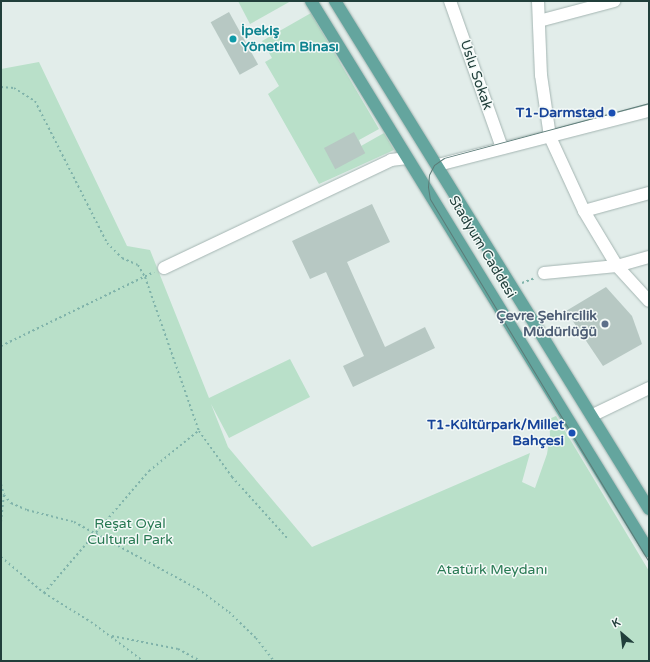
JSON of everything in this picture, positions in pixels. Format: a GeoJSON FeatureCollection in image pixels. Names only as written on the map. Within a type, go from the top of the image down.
{"type":"FeatureCollection","features":[{"type":"Feature","properties":{"kind":"main road","name":"Stadyum Caddesi"},"geometry":{"type":"LineString","coordinates":[[311,1],[389,124],[407,158],[428,187],[649,550]]}},
{"type":"Feature","properties":{"kind":"main road"},"geometry":{"type":"LineString","coordinates":[[335,1],[593,415],[649,509]]}},
{"type":"Feature","properties":{"kind":"street","name":"Uslu Sokak"},"geometry":{"type":"LineString","coordinates":[[450,1],[502,148]]}},
{"type":"Feature","properties":{"kind":"street"},"geometry":{"type":"LineString","coordinates":[[538,1],[541,75],[550,137],[584,211],[618,266],[649,301]]}},
{"type":"Feature","properties":{"kind":"street"},"geometry":{"type":"LineString","coordinates":[[539,21],[614,1]]}},
{"type":"Feature","properties":{"kind":"street"},"geometry":{"type":"LineString","coordinates":[[438,165],[649,111]]}},
{"type":"Feature","properties":{"kind":"street"},"geometry":{"type":"LineString","coordinates":[[164,268],[391,160],[407,158]]}},
{"type":"Feature","properties":{"kind":"street"},"geometry":{"type":"LineString","coordinates":[[584,211],[649,193]]}},
{"type":"Feature","properties":{"kind":"street"},"geometry":{"type":"LineString","coordinates":[[544,273],[618,266],[649,257]]}},
{"type":"Feature","properties":{"kind":"street"},"geometry":{"type":"LineString","coordinates":[[593,415],[649,388]]}},
{"type":"Feature","properties":{"kind":"path"},"geometry":{"type":"LineString","coordinates":[[1,87],[14,88],[35,101],[107,243],[122,258],[138,265],[145,276],[199,431],[232,477],[288,539]]}},
{"type":"Feature","properties":{"kind":"path"},"geometry":{"type":"LineString","coordinates":[[1,346],[164,268]]}},
{"type":"Feature","properties":{"kind":"path"},"geometry":{"type":"LineString","coordinates":[[522,283],[528,281]]}},
{"type":"Feature","properties":{"kind":"path"},"geometry":{"type":"LineString","coordinates":[[44,593],[149,471],[199,431]]}},
{"type":"Feature","properties":{"kind":"path"},"geometry":{"type":"LineString","coordinates":[[1,484],[4,495],[1,522]]}},
{"type":"Feature","properties":{"kind":"path"},"geometry":{"type":"LineString","coordinates":[[4,495],[11,503],[27,510],[74,522],[198,588],[229,612],[256,638],[274,661]]}},
{"type":"Feature","properties":{"kind":"path"},"geometry":{"type":"LineString","coordinates":[[1,557],[44,593],[110,636],[143,661]]}},
{"type":"Feature","properties":{"kind":"path"},"geometry":{"type":"LineString","coordinates":[[110,636],[178,649],[201,661]]}},
{"type":"Feature","properties":{"kind":"green space"},"geometry":{"type":"Polygon","coordinates":[[[238,1],[291,1],[250,24],[238,1]]]}},
{"type":"Feature","properties":{"kind":"green space"},"geometry":{"type":"Polygon","coordinates":[[[311,13],[379,129],[359,140],[361,146],[384,133],[394,150],[319,184],[268,94],[279,86],[265,62],[272,58],[262,41],[311,13]]]}},
{"type":"Feature","properties":{"kind":"green space","name":"Reşat Oyal Cultural Park"},"geometry":{"type":"Polygon","coordinates":[[[39,62],[127,246],[150,250],[209,398],[290,359],[310,397],[229,438],[211,404],[228,447],[312,547],[530,453],[522,482],[535,488],[547,454],[550,435],[549,419],[556,416],[649,571],[649,661],[1,661],[1,69],[39,62]]]}},
{"type":"Feature","properties":{"kind":"building","name":"İpekiş Yönetim Binası"},"geometry":{"type":"Polygon","coordinates":[[[229,12],[258,64],[240,75],[211,22],[229,12]]]}},
{"type":"Feature","properties":{"kind":"building"},"geometry":{"type":"Polygon","coordinates":[[[354,132],[365,153],[335,169],[324,148],[354,132]]]}},
{"type":"Feature","properties":{"kind":"building"},"geometry":{"type":"Polygon","coordinates":[[[372,204],[390,242],[347,262],[385,347],[425,327],[435,348],[353,387],[343,366],[364,356],[326,272],[310,279],[292,241],[372,204]]]}},
{"type":"Feature","properties":{"kind":"building","name":"Çevre Şehircilik Müdürlüğü"},"geometry":{"type":"Polygon","coordinates":[[[606,287],[632,316],[642,344],[603,366],[566,311],[606,287]]]}},
{"type":"Feature","properties":{"kind":"tram line"},"geometry":{"type":"LineString","coordinates":[[649,103],[444,158],[434,165],[429,175],[428,187],[430,199],[649,562]]}},
{"type":"Feature","properties":{"kind":"place","name":"İpekiş Yönetim Binası"},"geometry":{"type":"Point","coordinates":[233,39]}},
{"type":"Feature","properties":{"kind":"place","name":"T1-Darmstad"},"geometry":{"type":"Point","coordinates":[612,113]}},
{"type":"Feature","properties":{"kind":"place","name":"Çevre Şehircilik Müdürlüğü"},"geometry":{"type":"Point","coordinates":[605,324]}},
{"type":"Feature","properties":{"kind":"place","name":"T1-Kültürpark/Millet Bahçesi"},"geometry":{"type":"Point","coordinates":[572,433]}},
{"type":"Feature","properties":{"kind":"park label","name":"Atatürk Meydanı"},"geometry":{"type":"Point","coordinates":[492,570]}}]}
